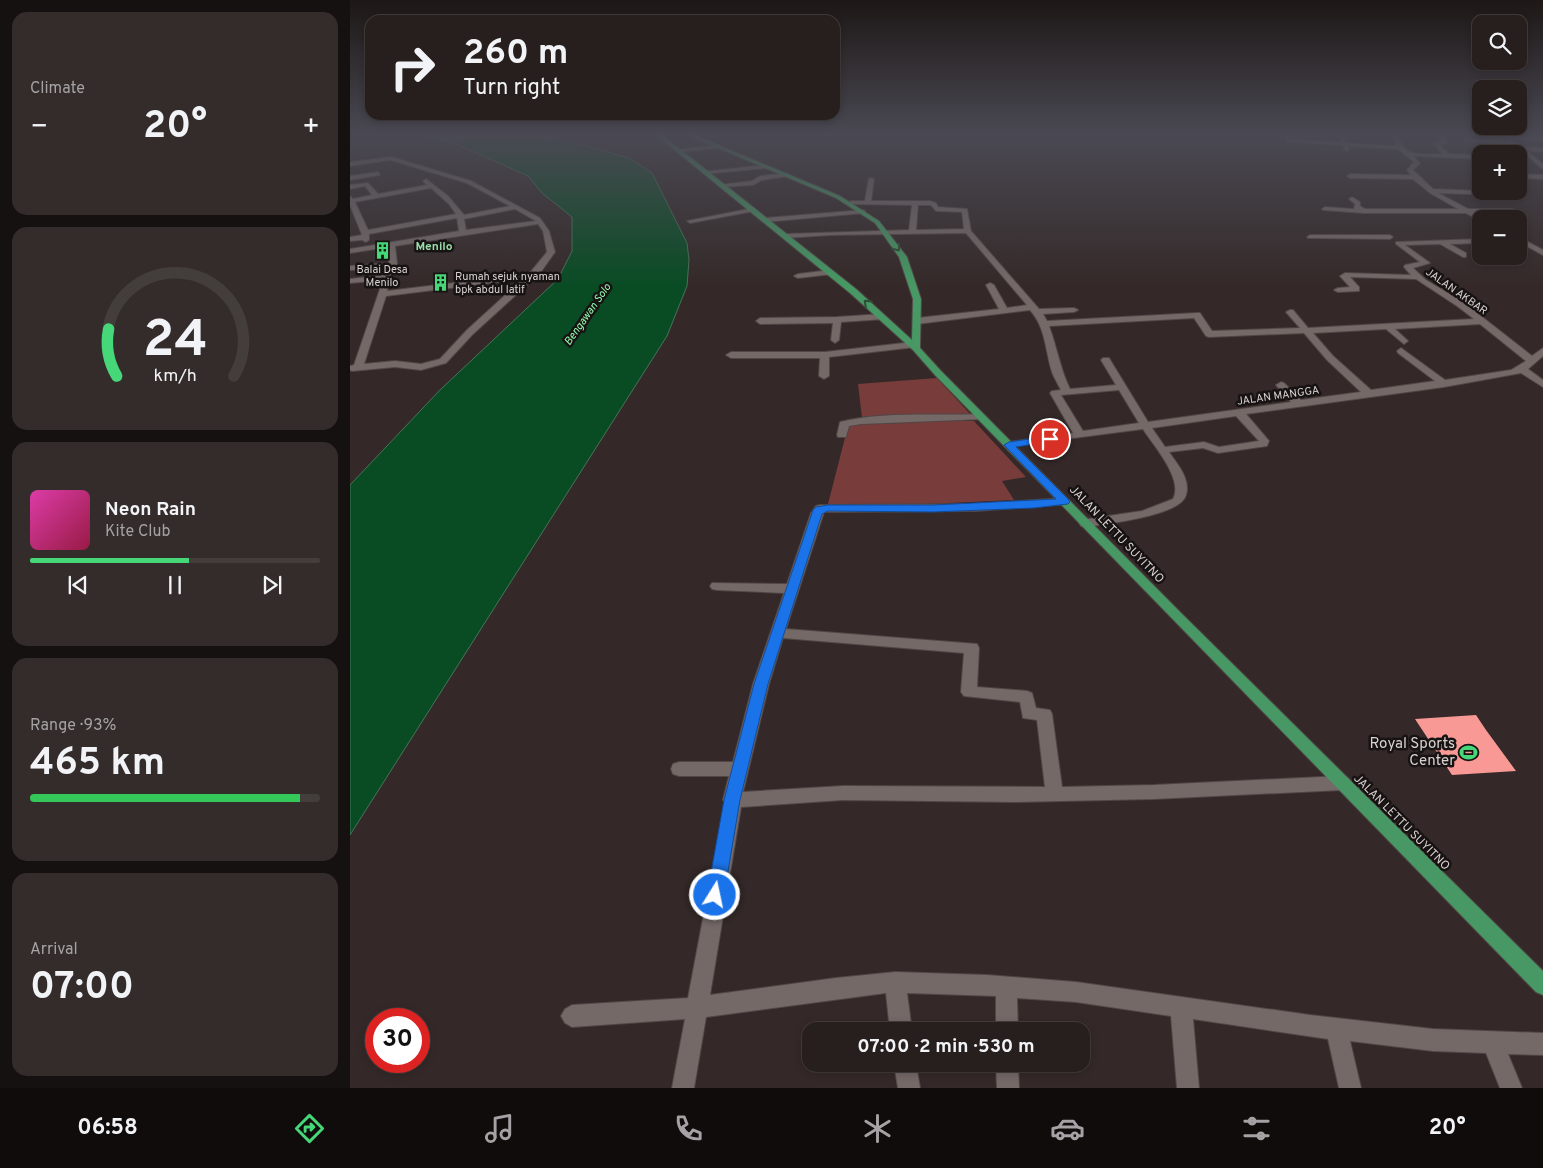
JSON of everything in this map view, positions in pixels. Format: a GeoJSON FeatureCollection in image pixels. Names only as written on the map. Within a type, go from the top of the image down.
{"type":"FeatureCollection","features":[{"type":"Feature","properties":{"kind":"main road","name":"JALAN LETTU SUYITNO"},"geometry":{"type":"LineString","coordinates":[[722,185],[830,272],[915,346],[980,417],[1543,985]]}},
{"type":"Feature","properties":{"kind":"main road"},"geometry":{"type":"LineString","coordinates":[[809,185],[851,204],[877,222],[903,257],[917,298],[915,346]]}},
{"type":"Feature","properties":{"kind":"main road"},"geometry":{"type":"LineString","coordinates":[[899,332],[906,335],[916,331]]}},
{"type":"Feature","properties":{"kind":"street"},"geometry":{"type":"LineString","coordinates":[[367,185],[376,196]]}},
{"type":"Feature","properties":{"kind":"street"},"geometry":{"type":"LineString","coordinates":[[368,248],[366,235],[354,216],[350,200],[422,185]]}},
{"type":"Feature","properties":{"kind":"street"},"geometry":{"type":"LineString","coordinates":[[431,185],[452,203],[461,216],[463,232]]}},
{"type":"Feature","properties":{"kind":"street"},"geometry":{"type":"LineString","coordinates":[[392,244],[394,254],[392,265],[383,294],[354,368],[395,364],[410,368],[443,361],[470,332],[532,276],[549,257],[551,252],[546,231],[541,222],[474,185]]}},
{"type":"Feature","properties":{"kind":"street"},"geometry":{"type":"LineString","coordinates":[[868,202],[870,185]]}},
{"type":"Feature","properties":{"kind":"street"},"geometry":{"type":"LineString","coordinates":[[1425,185],[1470,212]]}},
{"type":"Feature","properties":{"kind":"street"},"geometry":{"type":"LineString","coordinates":[[1433,191],[1472,192]]}},
{"type":"Feature","properties":{"kind":"street"},"geometry":{"type":"LineString","coordinates":[[1352,199],[1358,203],[1356,207],[1364,210]]}},
{"type":"Feature","properties":{"kind":"street"},"geometry":{"type":"LineString","coordinates":[[832,206],[868,202],[932,203],[936,209],[964,209],[968,231],[1010,278],[1045,324],[1057,372],[1067,392]]}},
{"type":"Feature","properties":{"kind":"street"},"geometry":{"type":"LineString","coordinates":[[765,220],[848,216],[862,211],[886,210],[886,203]]}},
{"type":"Feature","properties":{"kind":"street"},"geometry":{"type":"LineString","coordinates":[[912,232],[915,203]]}},
{"type":"Feature","properties":{"kind":"street"},"geometry":{"type":"LineString","coordinates":[[350,240],[366,235],[461,216],[517,207]]}},
{"type":"Feature","properties":{"kind":"street"},"geometry":{"type":"LineString","coordinates":[[1325,209],[1470,212]]}},
{"type":"Feature","properties":{"kind":"street"},"geometry":{"type":"LineString","coordinates":[[690,221],[753,210]]}},
{"type":"Feature","properties":{"kind":"street"},"geometry":{"type":"LineString","coordinates":[[350,250],[541,222]]}},
{"type":"Feature","properties":{"kind":"street"},"geometry":{"type":"LineString","coordinates":[[1379,229],[1398,243],[1472,241]]}},
{"type":"Feature","properties":{"kind":"street"},"geometry":{"type":"LineString","coordinates":[[785,236],[968,231]]}},
{"type":"Feature","properties":{"kind":"street"},"geometry":{"type":"LineString","coordinates":[[1310,237],[1390,237]]}},
{"type":"Feature","properties":{"kind":"street"},"geometry":{"type":"LineString","coordinates":[[1527,240],[1543,241]]}},
{"type":"Feature","properties":{"kind":"street"},"geometry":{"type":"LineString","coordinates":[[1442,242],[1464,255]]}},
{"type":"Feature","properties":{"kind":"street","name":"JALAN AKBAR"},"geometry":{"type":"LineString","coordinates":[[1398,243],[1426,263],[1408,267],[1417,276],[1433,290],[1460,304],[1532,361]]}},
{"type":"Feature","properties":{"kind":"street"},"geometry":{"type":"LineString","coordinates":[[1527,243],[1543,252]]}},
{"type":"Feature","properties":{"kind":"street"},"geometry":{"type":"LineString","coordinates":[[350,268],[392,265]]}},
{"type":"Feature","properties":{"kind":"street"},"geometry":{"type":"LineString","coordinates":[[798,276],[830,272]]}},
{"type":"Feature","properties":{"kind":"street"},"geometry":{"type":"LineString","coordinates":[[1338,290],[1356,289],[1345,275],[1417,276]]}},
{"type":"Feature","properties":{"kind":"street"},"geometry":{"type":"LineString","coordinates":[[383,294],[532,276]]}},
{"type":"Feature","properties":{"kind":"street"},"geometry":{"type":"LineString","coordinates":[[350,281],[388,277]]}},
{"type":"Feature","properties":{"kind":"street"},"geometry":{"type":"LineString","coordinates":[[990,285],[1005,311]]}},
{"type":"Feature","properties":{"kind":"street"},"geometry":{"type":"LineString","coordinates":[[917,321],[1005,311],[1074,310]]}},
{"type":"Feature","properties":{"kind":"street"},"geometry":{"type":"LineString","coordinates":[[1290,312],[1330,358],[1369,394]]}},
{"type":"Feature","properties":{"kind":"street"},"geometry":{"type":"LineString","coordinates":[[1045,324],[1197,315],[1210,334],[1308,331],[1482,321]]}},
{"type":"Feature","properties":{"kind":"street"},"geometry":{"type":"LineString","coordinates":[[760,321],[838,320],[882,317]]}},
{"type":"Feature","properties":{"kind":"street"},"geometry":{"type":"LineString","coordinates":[[835,340],[838,320]]}},
{"type":"Feature","properties":{"kind":"street"},"geometry":{"type":"LineString","coordinates":[[1387,326],[1404,340]]}},
{"type":"Feature","properties":{"kind":"street"},"geometry":{"type":"LineString","coordinates":[[730,355],[825,355],[915,346]]}},
{"type":"Feature","properties":{"kind":"street"},"geometry":{"type":"LineString","coordinates":[[1401,351],[1444,384]]}},
{"type":"Feature","properties":{"kind":"street","name":"JALAN MANGGA"},"geometry":{"type":"LineString","coordinates":[[1009,445],[1513,373],[1522,369],[1543,352]]}},
{"type":"Feature","properties":{"kind":"street"},"geometry":{"type":"LineString","coordinates":[[824,376],[825,355]]}},
{"type":"Feature","properties":{"kind":"street"},"geometry":{"type":"LineString","coordinates":[[1086,523],[1144,514],[1177,501],[1180,494],[1179,475],[1145,425],[1106,360]]}},
{"type":"Feature","properties":{"kind":"street"},"geometry":{"type":"LineString","coordinates":[[1522,369],[1543,384]]}},
{"type":"Feature","properties":{"kind":"street"},"geometry":{"type":"LineString","coordinates":[[1282,385],[1299,404]]}},
{"type":"Feature","properties":{"kind":"street"},"geometry":{"type":"LineString","coordinates":[[1079,434],[1055,393],[1122,387]]}},
{"type":"Feature","properties":{"kind":"street"},"geometry":{"type":"LineString","coordinates":[[1163,450],[1204,445],[1218,450],[1263,444],[1264,441],[1239,413]]}},
{"type":"Feature","properties":{"kind":"street"},"geometry":{"type":"LineString","coordinates":[[842,434],[844,424],[858,421],[980,417]]}},
{"type":"Feature","properties":{"kind":"street"},"geometry":{"type":"LineString","coordinates":[[683,1088],[695,1008],[739,769],[761,684],[816,513],[820,509],[933,508],[1034,505],[1065,502]]}},
{"type":"Feature","properties":{"kind":"street"},"geometry":{"type":"LineString","coordinates":[[717,586],[793,589]]}},
{"type":"Feature","properties":{"kind":"street"},"geometry":{"type":"LineString","coordinates":[[778,633],[972,648],[969,692],[1027,697],[1029,714],[1044,714],[1054,794]]}},
{"type":"Feature","properties":{"kind":"street"},"geometry":{"type":"LineString","coordinates":[[679,769],[739,769]]}},
{"type":"Feature","properties":{"kind":"street"},"geometry":{"type":"LineString","coordinates":[[732,800],[843,792],[1054,794],[1176,791],[1342,783]]}},
{"type":"Feature","properties":{"kind":"street"},"geometry":{"type":"LineString","coordinates":[[895,982],[900,1022]]}},
{"type":"Feature","properties":{"kind":"street"},"geometry":{"type":"LineString","coordinates":[[572,1016],[695,1008],[836,988],[895,982],[1076,992],[1337,1029],[1433,1040],[1543,1044]]}},
{"type":"Feature","properties":{"kind":"street"},"geometry":{"type":"LineString","coordinates":[[1006,987],[1007,1022]]}},
{"type":"Feature","properties":{"kind":"street"},"geometry":{"type":"LineString","coordinates":[[1181,1008],[1188,1088]]}},
{"type":"Feature","properties":{"kind":"street"},"geometry":{"type":"LineString","coordinates":[[1337,1029],[1350,1088]]}},
{"type":"Feature","properties":{"kind":"street"},"geometry":{"type":"LineString","coordinates":[[1492,1042],[1511,1088]]}},
{"type":"Feature","properties":{"kind":"street"},"geometry":{"type":"LineString","coordinates":[[907,1072],[909,1088]]}},
{"type":"Feature","properties":{"kind":"street"},"geometry":{"type":"LineString","coordinates":[[1007,1072],[1008,1088]]}},
{"type":"Feature","properties":{"kind":"shaded area"},"geometry":{"type":"Polygon","coordinates":[[[937,378],[971,415],[862,418],[858,384],[937,378]]]}},
{"type":"Feature","properties":{"kind":"shaded area"},"geometry":{"type":"Polygon","coordinates":[[[886,421],[974,421],[1026,477],[1002,481],[1014,500],[906,505],[828,504],[848,426],[886,421]]]}},
{"type":"Feature","properties":{"kind":"water","name":"Bengawan Solo"},"geometry":{"type":"Polygon","coordinates":[[[535,185],[658,185],[687,243],[689,260],[687,286],[667,336],[350,835],[350,485],[440,390],[558,279],[572,251],[572,217],[542,193],[535,185]]]}},
{"type":"Feature","properties":{"kind":"building","name":"Royal Sports Center"},"geometry":{"type":"Polygon","coordinates":[[[1476,715],[1516,771],[1452,775],[1415,719],[1476,715]]]}},
{"type":"Feature","properties":{"kind":"place","name":"Balai Desa Menilo"},"geometry":{"type":"Point","coordinates":[382,251]}},
{"type":"Feature","properties":{"kind":"place","name":"Rumah sejuk nyaman bpk abdul latif"},"geometry":{"type":"Point","coordinates":[441,282]}},
{"type":"Feature","properties":{"kind":"place","name":"Royal Sports Center"},"geometry":{"type":"Point","coordinates":[1469,752]}},
{"type":"Feature","properties":{"kind":"district","name":"Menilo"},"geometry":{"type":"Point","coordinates":[434,246]}},
{"type":"Feature","properties":{"kind":"route"},"geometry":{"type":"LineString","coordinates":[[715,895],[732,800],[761,684],[816,513],[820,509],[828,508],[904,509],[1034,505],[1065,502],[1009,445],[1050,439]]}}]}
